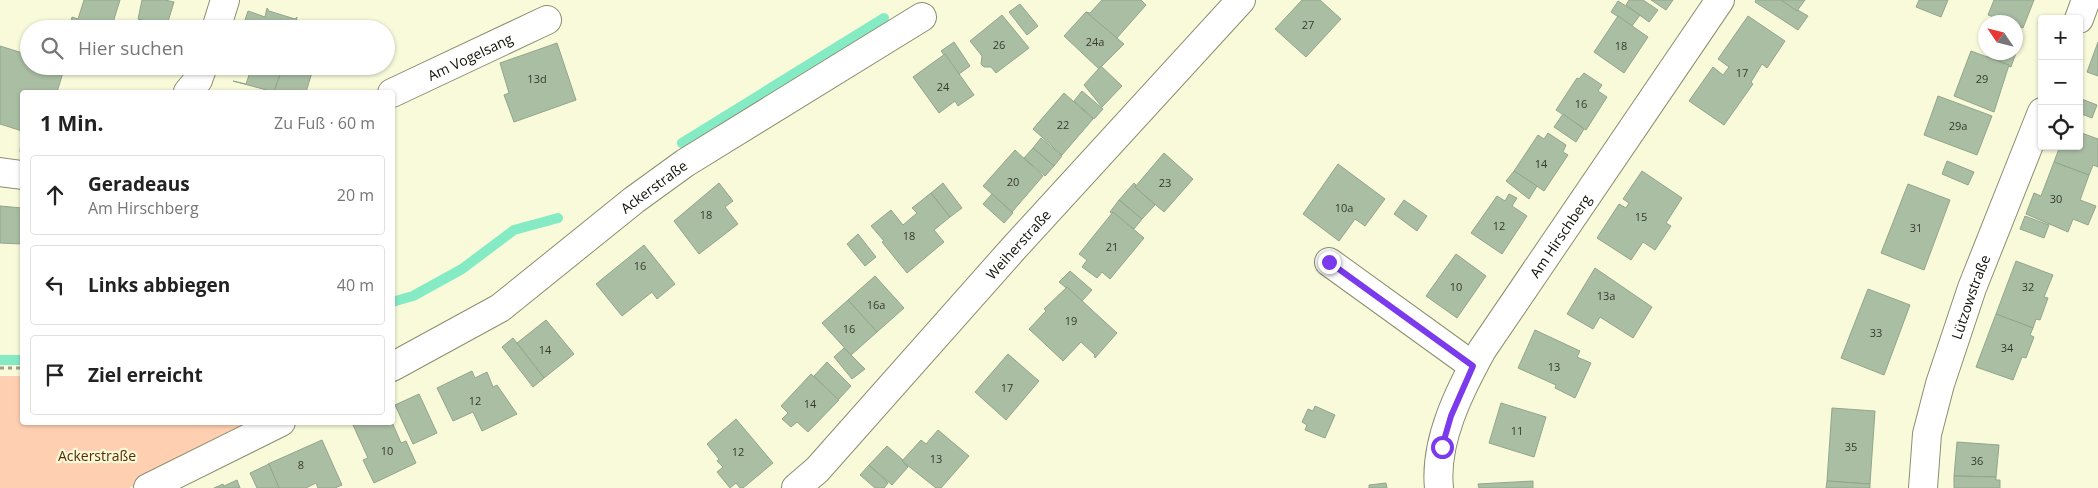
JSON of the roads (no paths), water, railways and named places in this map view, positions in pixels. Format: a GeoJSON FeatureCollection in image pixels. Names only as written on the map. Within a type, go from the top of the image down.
{"type":"FeatureCollection","features":[{"type":"Feature","properties":{"kind":"street"},"geometry":{"type":"LineString","coordinates":[[219,20],[225,0]]}},
{"type":"Feature","properties":{"kind":"street","name":"Weiherstraße"},"geometry":{"type":"LineString","coordinates":[[796,488],[817,470],[1013,249],[1241,0]]}},
{"type":"Feature","properties":{"kind":"street","name":"Am Hirschberg"},"geometry":{"type":"LineString","coordinates":[[1439,488],[1438,474],[1444,439],[1455,407],[1482,350],[1720,0]]}},
{"type":"Feature","properties":{"kind":"street"},"geometry":{"type":"LineString","coordinates":[[2080,15],[2086,0]]}},
{"type":"Feature","properties":{"kind":"street","name":"Ackerstraße"},"geometry":{"type":"LineString","coordinates":[[395,365],[500,308],[634,200],[686,163],[922,17]]}},
{"type":"Feature","properties":{"kind":"street","name":"Am Vogelsang"},"geometry":{"type":"LineString","coordinates":[[395,92],[547,20]]}},
{"type":"Feature","properties":{"kind":"street"},"geometry":{"type":"LineString","coordinates":[[190,90],[200,75]]}},
{"type":"Feature","properties":{"kind":"street","name":"Lützowstraße"},"geometry":{"type":"LineString","coordinates":[[1923,488],[1926,434],[1940,384],[1972,288],[2038,122]]}},
{"type":"Feature","properties":{"kind":"street"},"geometry":{"type":"LineString","coordinates":[[0,172],[20,175]]}},
{"type":"Feature","properties":{"kind":"street"},"geometry":{"type":"LineString","coordinates":[[1329,262],[1473,366]]}},
{"type":"Feature","properties":{"kind":"street"},"geometry":{"type":"LineString","coordinates":[[148,488],[275,425]]}},
{"type":"Feature","properties":{"kind":"waterway"},"geometry":{"type":"LineString","coordinates":[[682,143],[884,18]]}},
{"type":"Feature","properties":{"kind":"waterway"},"geometry":{"type":"LineString","coordinates":[[395,301],[413,296],[462,269],[514,230],[558,218]]}},
{"type":"Feature","properties":{"kind":"waterway"},"geometry":{"type":"LineString","coordinates":[[0,360],[20,360]]}}]}
